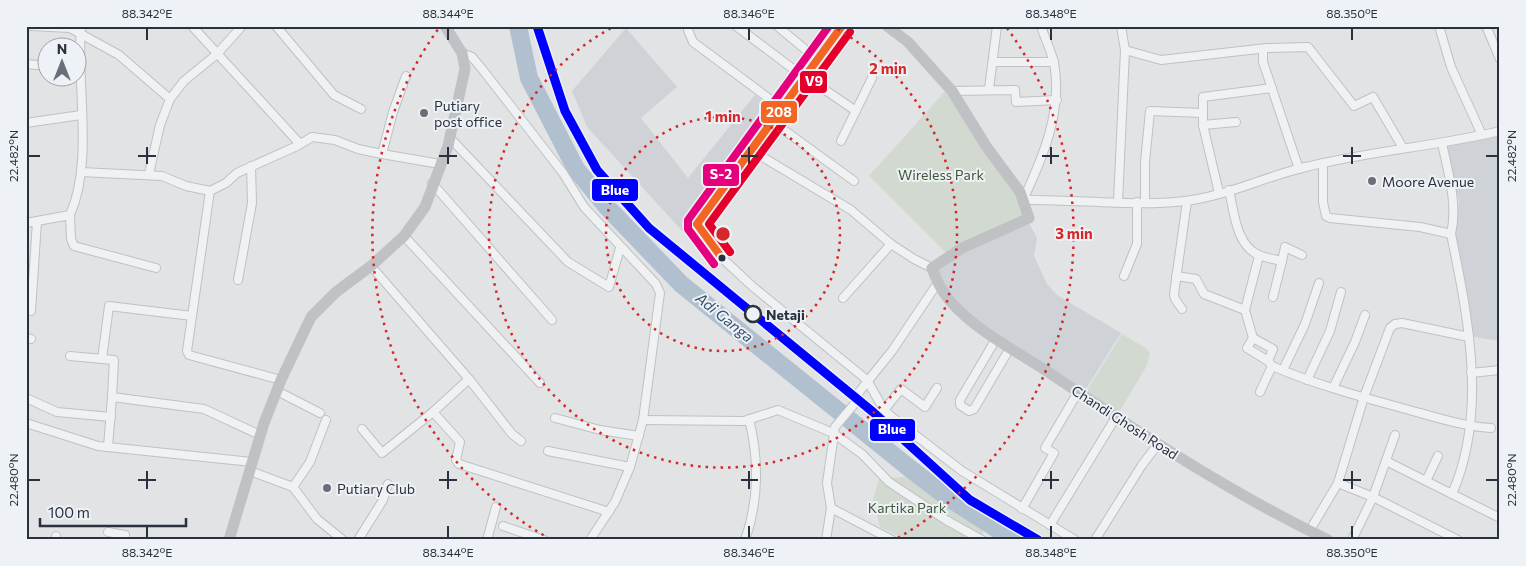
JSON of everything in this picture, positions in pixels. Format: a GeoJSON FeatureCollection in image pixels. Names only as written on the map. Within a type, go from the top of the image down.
{"type":"FeatureCollection","features":[{"type":"Feature","properties":{"kind":"street"},"geometry":{"type":"LineString","coordinates":[[31,26],[80,30],[119,55],[170,99]]}},
{"type":"Feature","properties":{"kind":"street"},"geometry":{"type":"LineString","coordinates":[[192,26],[300,144]]}},
{"type":"Feature","properties":{"kind":"street"},"geometry":{"type":"LineString","coordinates":[[149,174],[160,125],[170,99],[184,81],[217,54],[242,26]]}},
{"type":"Feature","properties":{"kind":"street"},"geometry":{"type":"LineString","coordinates":[[276,26],[334,95],[361,109]]}},
{"type":"Feature","properties":{"kind":"street"},"geometry":{"type":"LineString","coordinates":[[229,540],[260,435],[279,385],[311,317],[336,292],[371,266],[404,236],[425,207],[432,183],[450,138],[465,69],[462,53],[445,26]]}},
{"type":"Feature","properties":{"kind":"street"},"geometry":{"type":"LineString","coordinates":[[736,26],[856,112]]}},
{"type":"Feature","properties":{"kind":"street"},"geometry":{"type":"LineString","coordinates":[[777,26],[818,60]]}},
{"type":"Feature","properties":{"kind":"street"},"geometry":{"type":"LineString","coordinates":[[752,150],[852,210],[891,244],[932,268],[962,248],[1029,218],[1022,200],[952,91],[908,42],[887,26]]}},
{"type":"Feature","properties":{"kind":"street"},"geometry":{"type":"LineString","coordinates":[[989,89],[997,26]]}},
{"type":"Feature","properties":{"kind":"street"},"geometry":{"type":"LineString","coordinates":[[1022,200],[1047,143],[1058,100],[1054,62],[1041,26]]}},
{"type":"Feature","properties":{"kind":"street"},"geometry":{"type":"LineString","coordinates":[[1118,202],[1125,50],[1121,26]]}},
{"type":"Feature","properties":{"kind":"street"},"geometry":{"type":"LineString","coordinates":[[1439,26],[1450,66],[1482,135]]}},
{"type":"Feature","properties":{"kind":"street"},"geometry":{"type":"LineString","coordinates":[[1486,26],[1500,59]]}},
{"type":"Feature","properties":{"kind":"street"},"geometry":{"type":"LineString","coordinates":[[840,27],[783,109],[697,224],[722,258],[752,286],[867,380],[884,410],[946,460],[1022,509],[1075,540]]}},
{"type":"Feature","properties":{"kind":"street"},"geometry":{"type":"LineString","coordinates":[[688,30],[693,42],[783,109]]}},
{"type":"Feature","properties":{"kind":"street"},"geometry":{"type":"LineString","coordinates":[[1125,50],[1161,60],[1263,49],[1308,47],[1354,106],[1373,97],[1403,148]]}},
{"type":"Feature","properties":{"kind":"street"},"geometry":{"type":"LineString","coordinates":[[1263,49],[1263,62],[1299,169]]}},
{"type":"Feature","properties":{"kind":"street"},"geometry":{"type":"LineString","coordinates":[[462,53],[472,57],[482,68],[563,173],[584,207],[620,248],[656,284],[660,293],[643,420],[639,436],[630,467],[609,512],[599,523],[590,540]]}},
{"type":"Feature","properties":{"kind":"street"},"geometry":{"type":"LineString","coordinates":[[993,62],[1054,62]]}},
{"type":"Feature","properties":{"kind":"street"},"geometry":{"type":"LineString","coordinates":[[382,154],[406,76]]}},
{"type":"Feature","properties":{"kind":"street"},"geometry":{"type":"LineString","coordinates":[[841,141],[872,78]]}},
{"type":"Feature","properties":{"kind":"street"},"geometry":{"type":"LineString","coordinates":[[80,88],[81,172],[77,198],[70,214],[74,246],[156,268]]}},
{"type":"Feature","properties":{"kind":"street"},"geometry":{"type":"LineString","coordinates":[[1219,193],[1203,125],[1203,97],[1272,88]]}},
{"type":"Feature","properties":{"kind":"street"},"geometry":{"type":"LineString","coordinates":[[952,91],[1015,90],[1016,102],[1058,100]]}},
{"type":"Feature","properties":{"kind":"street"},"geometry":{"type":"LineString","coordinates":[[1124,276],[1137,244],[1150,111],[1203,113]]}},
{"type":"Feature","properties":{"kind":"street"},"geometry":{"type":"LineString","coordinates":[[26,123],[81,115]]}},
{"type":"Feature","properties":{"kind":"street"},"geometry":{"type":"LineString","coordinates":[[773,122],[854,181]]}},
{"type":"Feature","properties":{"kind":"street"},"geometry":{"type":"LineString","coordinates":[[1203,125],[1236,122]]}},
{"type":"Feature","properties":{"kind":"street"},"geometry":{"type":"LineString","coordinates":[[1022,200],[1188,201],[1323,163],[1500,131]]}},
{"type":"Feature","properties":{"kind":"street"},"geometry":{"type":"LineString","coordinates":[[81,172],[108,175],[149,174],[162,176],[200,190],[210,191],[226,183],[237,173],[312,137],[336,140],[358,149],[440,164]]}},
{"type":"Feature","properties":{"kind":"street"},"geometry":{"type":"LineString","coordinates":[[450,138],[568,262],[609,287],[620,248]]}},
{"type":"Feature","properties":{"kind":"street"},"geometry":{"type":"LineString","coordinates":[[1442,143],[1453,194],[1454,219],[1450,234],[1469,337],[1471,372],[1469,427],[1465,460],[1452,494]]}},
{"type":"Feature","properties":{"kind":"street"},"geometry":{"type":"LineString","coordinates":[[1323,163],[1323,202],[1326,216],[1330,218],[1420,227],[1450,234]]}},
{"type":"Feature","properties":{"kind":"street"},"geometry":{"type":"LineString","coordinates":[[238,280],[252,203],[252,166]]}},
{"type":"Feature","properties":{"kind":"street"},"geometry":{"type":"LineString","coordinates":[[432,183],[552,320]]}},
{"type":"Feature","properties":{"kind":"street"},"geometry":{"type":"LineString","coordinates":[[1229,190],[1242,238],[1250,250],[1259,256],[1282,261]]}},
{"type":"Feature","properties":{"kind":"street"},"geometry":{"type":"LineString","coordinates":[[210,191],[187,346],[189,354],[279,385],[320,412]]}},
{"type":"Feature","properties":{"kind":"street"},"geometry":{"type":"LineString","coordinates":[[1182,309],[1175,299],[1176,276],[1188,201]]}},
{"type":"Feature","properties":{"kind":"street"},"geometry":{"type":"LineString","coordinates":[[26,223],[70,214]]}},
{"type":"Feature","properties":{"kind":"street"},"geometry":{"type":"LineString","coordinates":[[31,311],[37,222]]}},
{"type":"Feature","properties":{"kind":"street"},"geometry":{"type":"LineString","coordinates":[[404,236],[540,383]]}},
{"type":"Feature","properties":{"kind":"street"},"geometry":{"type":"LineString","coordinates":[[843,298],[891,244]]}},
{"type":"Feature","properties":{"kind":"street"},"geometry":{"type":"LineString","coordinates":[[1273,297],[1285,247],[1302,255]]}},
{"type":"Feature","properties":{"kind":"street"},"geometry":{"type":"LineString","coordinates":[[1259,256],[1245,310],[1253,338],[1273,349],[1260,392]]}},
{"type":"Feature","properties":{"kind":"street"},"geometry":{"type":"LineString","coordinates":[[371,266],[469,379],[512,434],[521,441]]}},
{"type":"Feature","properties":{"kind":"street","name":"Chandi Ghosh Road"},"geometry":{"type":"LineString","coordinates":[[932,268],[937,284],[950,302],[984,331],[1158,444],[1328,540]]}},
{"type":"Feature","properties":{"kind":"street"},"geometry":{"type":"LineString","coordinates":[[1176,276],[1196,279],[1204,294],[1245,310]]}},
{"type":"Feature","properties":{"kind":"street"},"geometry":{"type":"LineString","coordinates":[[1283,370],[1305,324],[1319,283]]}},
{"type":"Feature","properties":{"kind":"street"},"geometry":{"type":"LineString","coordinates":[[826,540],[830,508],[827,483],[834,430],[856,402],[859,392],[867,380],[892,351],[937,284]]}},
{"type":"Feature","properties":{"kind":"street"},"geometry":{"type":"LineString","coordinates":[[1307,380],[1330,331],[1341,292]]}},
{"type":"Feature","properties":{"kind":"street"},"geometry":{"type":"LineString","coordinates":[[102,359],[109,306],[192,316]]}},
{"type":"Feature","properties":{"kind":"street"},"geometry":{"type":"LineString","coordinates":[[1333,388],[1355,342],[1365,315]]}},
{"type":"Feature","properties":{"kind":"street"},"geometry":{"type":"LineString","coordinates":[[1310,530],[1338,482],[1364,398],[1390,328],[1395,324],[1469,337]]}},
{"type":"Feature","properties":{"kind":"street"},"geometry":{"type":"LineString","coordinates":[[1253,338],[1247,348],[1283,370],[1307,380],[1469,427],[1491,428]]}},
{"type":"Feature","properties":{"kind":"street"},"geometry":{"type":"LineString","coordinates":[[996,339],[960,400],[960,405],[969,411],[974,409],[1010,348]]}},
{"type":"Feature","properties":{"kind":"street"},"geometry":{"type":"LineString","coordinates":[[70,356],[114,360],[108,447]]}},
{"type":"Feature","properties":{"kind":"street"},"geometry":{"type":"LineString","coordinates":[[1471,372],[1500,370]]}},
{"type":"Feature","properties":{"kind":"street"},"geometry":{"type":"LineString","coordinates":[[362,429],[382,453],[433,412],[469,379]]}},
{"type":"Feature","properties":{"kind":"street"},"geometry":{"type":"LineString","coordinates":[[884,410],[901,389],[925,407],[937,388]]}},
{"type":"Feature","properties":{"kind":"street"},"geometry":{"type":"LineString","coordinates":[[1022,509],[1054,453],[1045,448],[1078,392]]}},
{"type":"Feature","properties":{"kind":"street"},"geometry":{"type":"LineString","coordinates":[[112,397],[204,409],[260,435]]}},
{"type":"Feature","properties":{"kind":"street"},"geometry":{"type":"LineString","coordinates":[[26,398],[57,412],[111,417]]}},
{"type":"Feature","properties":{"kind":"street"},"geometry":{"type":"LineString","coordinates":[[643,420],[747,420],[778,410],[834,430],[862,454],[889,482],[946,520],[982,540]]}},
{"type":"Feature","properties":{"kind":"street"},"geometry":{"type":"LineString","coordinates":[[433,412],[460,442],[456,460],[459,464],[609,512]]}},
{"type":"Feature","properties":{"kind":"street"},"geometry":{"type":"LineString","coordinates":[[1050,525],[1116,417]]}},
{"type":"Feature","properties":{"kind":"street"},"geometry":{"type":"LineString","coordinates":[[555,418],[600,430],[639,436]]}},
{"type":"Feature","properties":{"kind":"street"},"geometry":{"type":"LineString","coordinates":[[293,487],[310,462],[326,420]]}},
{"type":"Feature","properties":{"kind":"street"},"geometry":{"type":"LineString","coordinates":[[746,540],[753,516],[757,461],[747,420]]}},
{"type":"Feature","properties":{"kind":"street"},"geometry":{"type":"LineString","coordinates":[[26,423],[66,437],[108,447],[251,466],[293,487],[316,519],[343,540]]}},
{"type":"Feature","properties":{"kind":"street"},"geometry":{"type":"LineString","coordinates":[[1352,540],[1373,497],[1395,435]]}},
{"type":"Feature","properties":{"kind":"street"},"geometry":{"type":"LineString","coordinates":[[1095,540],[1142,465],[1158,444]]}},
{"type":"Feature","properties":{"kind":"street"},"geometry":{"type":"LineString","coordinates":[[548,451],[630,467]]}},
{"type":"Feature","properties":{"kind":"street"},"geometry":{"type":"LineString","coordinates":[[1426,481],[1438,456]]}},
{"type":"Feature","properties":{"kind":"street"},"geometry":{"type":"LineString","coordinates":[[1386,461],[1500,518]]}},
{"type":"Feature","properties":{"kind":"street"},"geometry":{"type":"LineString","coordinates":[[1338,482],[1373,497],[1458,540]]}},
{"type":"Feature","properties":{"kind":"street"},"geometry":{"type":"LineString","coordinates":[[358,540],[383,500],[388,484]]}},
{"type":"Feature","properties":{"kind":"street"},"geometry":{"type":"LineString","coordinates":[[487,540],[496,507]]}},
{"type":"Feature","properties":{"kind":"street"},"geometry":{"type":"LineString","coordinates":[[830,508],[892,540]]}},
{"type":"Feature","properties":{"kind":"street"},"geometry":{"type":"LineString","coordinates":[[503,526],[544,540]]}},
{"type":"Feature","properties":{"kind":"street"},"geometry":{"type":"LineString","coordinates":[[108,532],[125,535],[125,540]]}},
{"type":"Feature","properties":{"kind":"shaded area"},"geometry":{"type":"Polygon","coordinates":[[[626,28],[677,87],[641,118],[688,178],[755,95],[775,110],[706,198],[686,235],[587,127],[572,91],[626,28]]]}},
{"type":"Feature","properties":{"kind":"shaded area"},"geometry":{"type":"Polygon","coordinates":[[[1500,134],[1500,341],[1474,337],[1454,234],[1459,201],[1445,145],[1500,134]]]}},
{"type":"Feature","properties":{"kind":"shaded area"},"geometry":{"type":"Polygon","coordinates":[[[1028,221],[1037,238],[1034,256],[1047,284],[1057,295],[1121,333],[1084,392],[986,328],[952,300],[936,268],[963,250],[1028,221]]]}},
{"type":"Feature","properties":{"kind":"green space","name":"Wireless Park"},"geometry":{"type":"Polygon","coordinates":[[[948,88],[1017,192],[1025,215],[946,253],[869,176],[948,88]]]}},
{"type":"Feature","properties":{"kind":"green space"},"geometry":{"type":"Polygon","coordinates":[[[1122,334],[1147,349],[1150,354],[1146,367],[1118,414],[1086,392],[1122,334]]]}},
{"type":"Feature","properties":{"kind":"green space","name":"Kartika Park"},"geometry":{"type":"Polygon","coordinates":[[[915,476],[984,524],[982,540],[906,540],[880,527],[873,500],[879,479],[915,476]]]}},
{"type":"Feature","properties":{"kind":"waterway","name":"Adi Ganga"},"geometry":{"type":"LineString","coordinates":[[518,26],[529,78],[576,169],[607,207],[681,284],[947,497],[1014,540]]}},
{"type":"Feature","properties":{"kind":"transit line","name":"Blue"},"geometry":{"type":"LineString","coordinates":[[537,26],[565,111],[597,170],[649,228],[873,412],[970,500],[1038,540]]}},
{"type":"Feature","properties":{"kind":"transit line","name":"S-2"},"geometry":{"type":"LineString","coordinates":[[714,264],[688,229],[688,220],[829,26]]}},
{"type":"Feature","properties":{"kind":"transit line","name":"208"},"geometry":{"type":"LineString","coordinates":[[722,258],[697,224],[842,26]]}},
{"type":"Feature","properties":{"kind":"transit line","name":"V9"},"geometry":{"type":"LineString","coordinates":[[730,252],[709,224],[850,32]]}},
{"type":"Feature","properties":{"kind":"place","name":"Putiary post office"},"geometry":{"type":"Point","coordinates":[424,113]}},
{"type":"Feature","properties":{"kind":"place","name":"Moore Avenue"},"geometry":{"type":"Point","coordinates":[1372,181]}},
{"type":"Feature","properties":{"kind":"place","name":"Netaji"},"geometry":{"type":"Point","coordinates":[753,314]}},
{"type":"Feature","properties":{"kind":"place","name":"Putiary Club"},"geometry":{"type":"Point","coordinates":[327,488]}}]}
